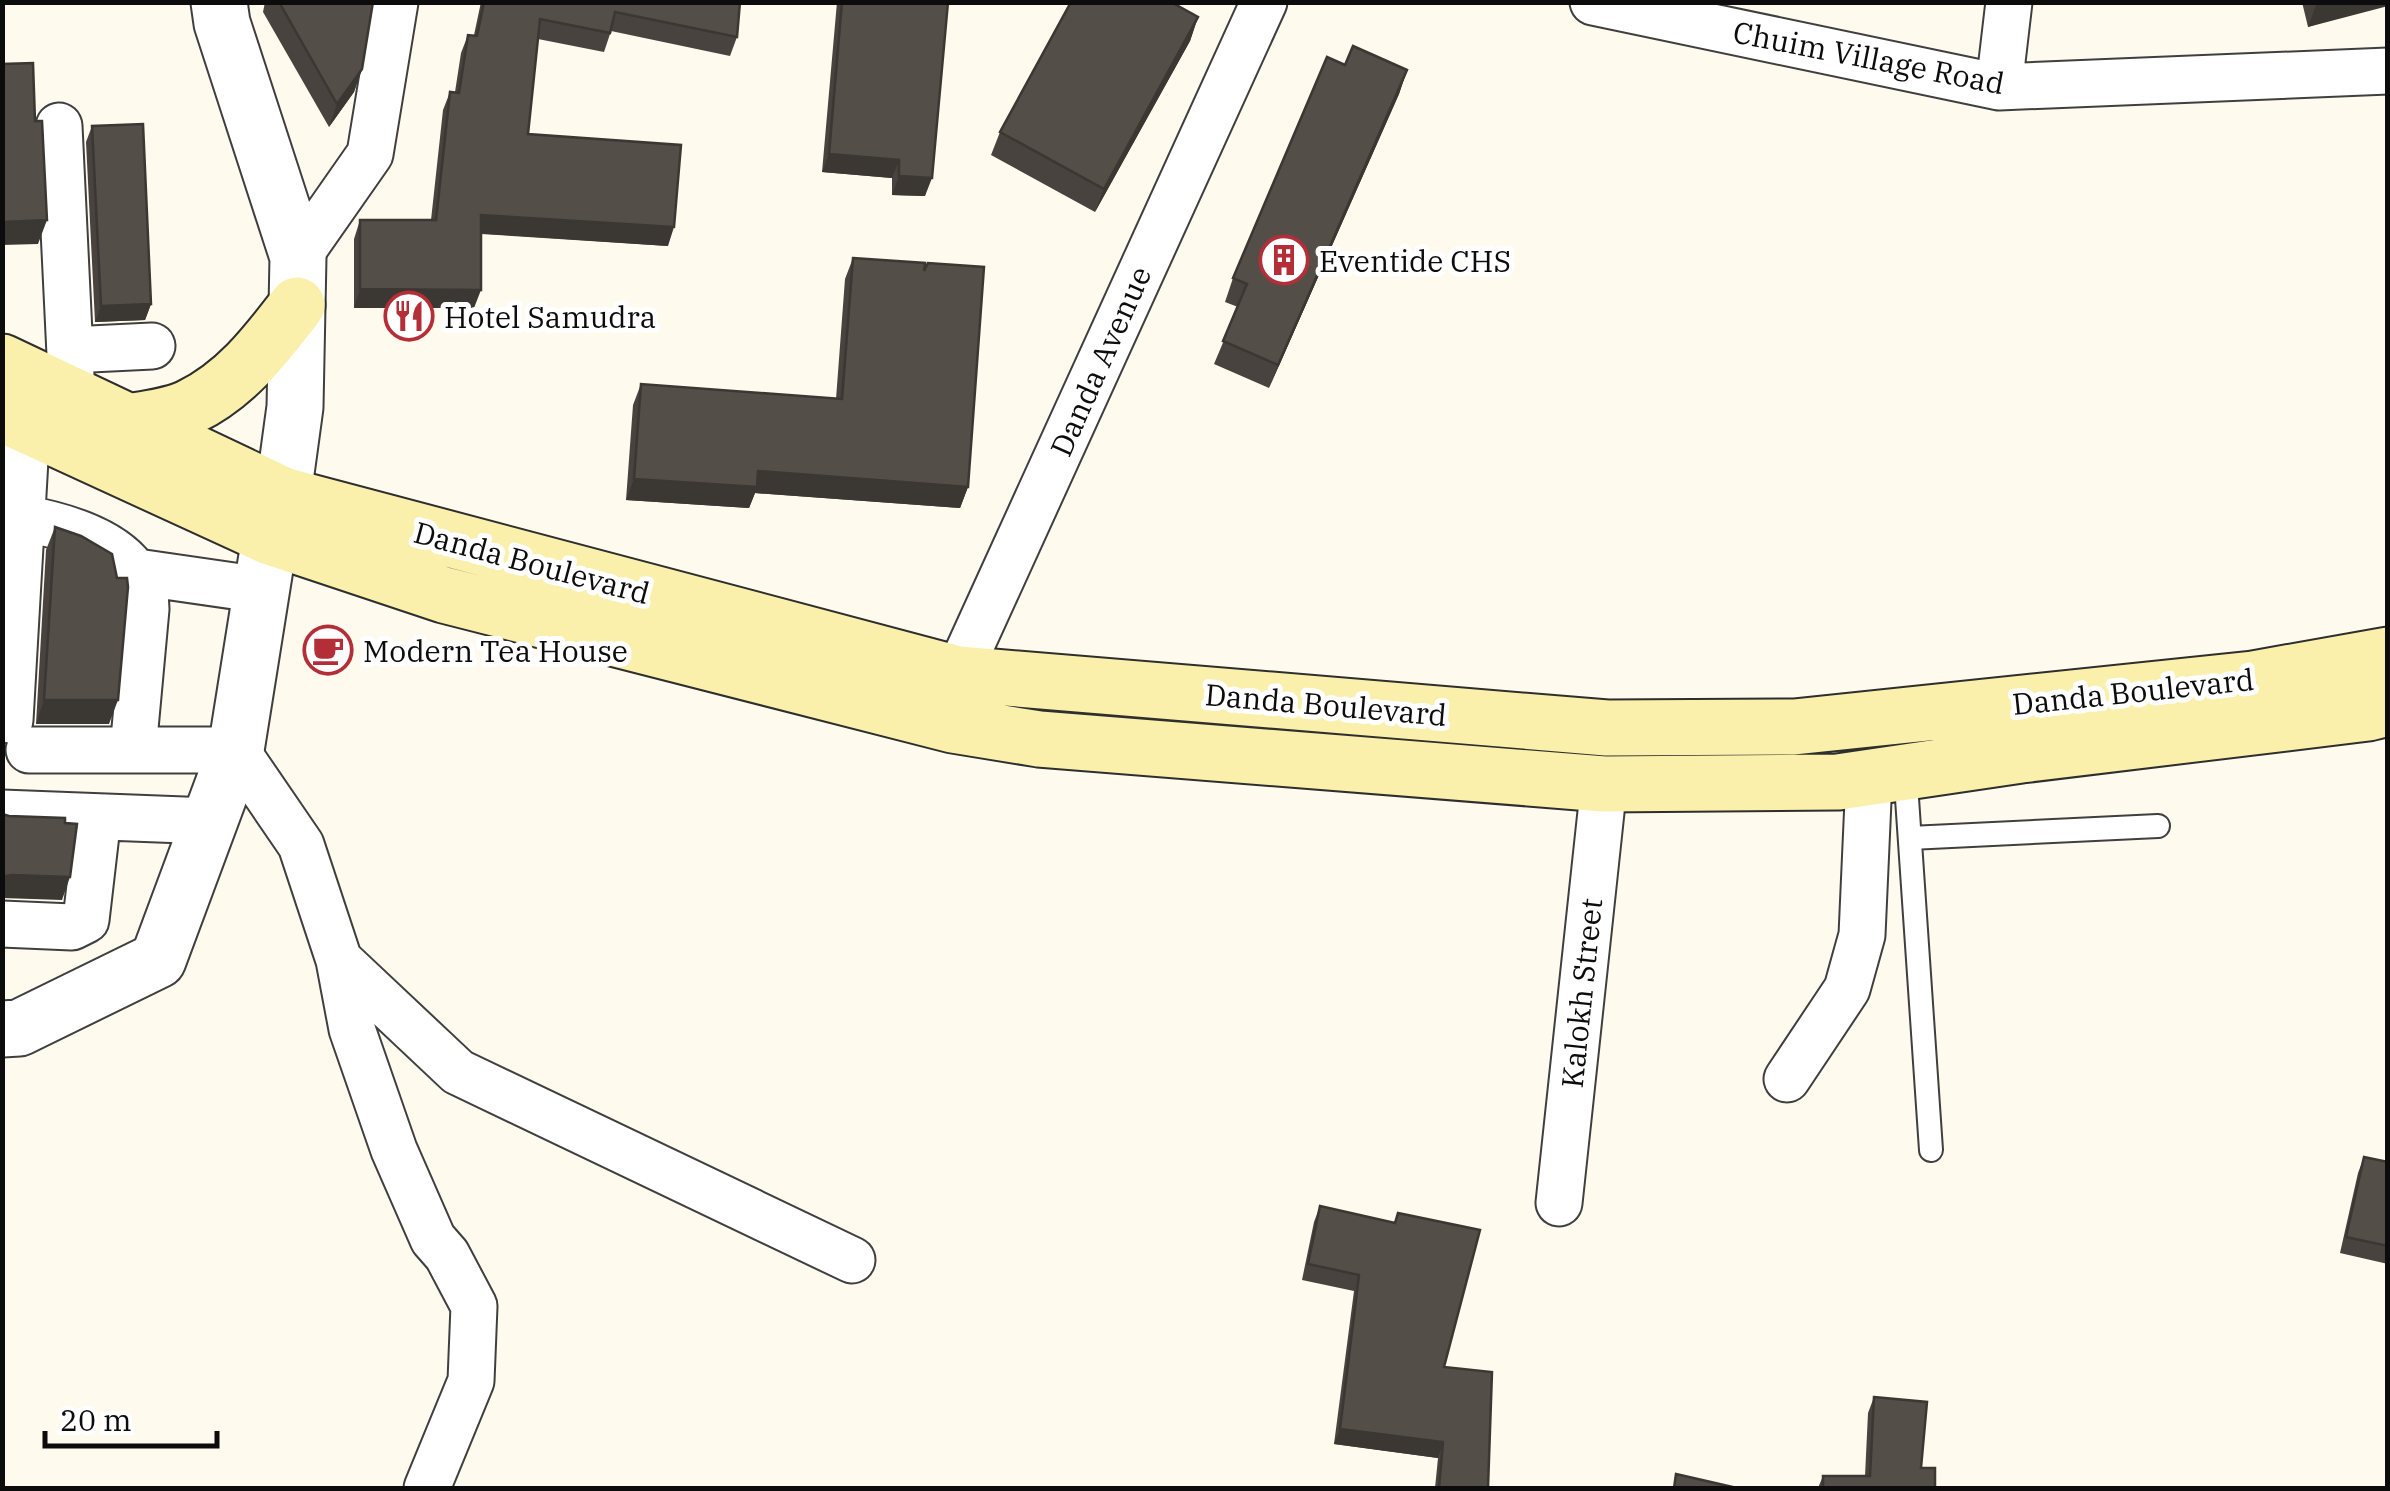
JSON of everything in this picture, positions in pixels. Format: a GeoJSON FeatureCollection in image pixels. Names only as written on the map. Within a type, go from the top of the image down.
{"type":"FeatureCollection","features":[{"type":"Feature","properties":{"kind":"main road"},"geometry":{"type":"LineString","coordinates":[[129,422],[188,408],[254,361],[298,281]]}},
{"type":"Feature","properties":{"kind":"main road"},"geometry":{"type":"LineString","coordinates":[[2,362],[71,373],[129,422],[277,516]]}},
{"type":"Feature","properties":{"kind":"main road"},"geometry":{"type":"LineString","coordinates":[[15,419],[277,516],[444,595],[673,627],[955,699],[1039,739],[1604,784],[1838,782],[1896,750],[2017,729],[2377,684]]}},
{"type":"Feature","properties":{"kind":"main road","name":"Danda Boulevard"},"geometry":{"type":"LineString","coordinates":[[277,516],[673,627]]}},
{"type":"Feature","properties":{"kind":"main road","name":"Danda Boulevard"},"geometry":{"type":"LineString","coordinates":[[955,699],[1386,710],[1606,728],[1794,727],[1896,750]]}},
{"type":"Feature","properties":{"kind":"main road"},"geometry":{"type":"LineString","coordinates":[[1384,766],[1386,710]]}},
{"type":"Feature","properties":{"kind":"main road"},"geometry":{"type":"LineString","coordinates":[[1604,784],[1606,728]]}},
{"type":"Feature","properties":{"kind":"street"},"geometry":{"type":"LineString","coordinates":[[2,1029],[19,1028],[158,960],[236,750],[295,407],[298,281],[219,2]]}},
{"type":"Feature","properties":{"kind":"street"},"geometry":{"type":"LineString","coordinates":[[298,281],[370,154],[395,2]]}},
{"type":"Feature","properties":{"kind":"street","name":"Danda Avenue"},"geometry":{"type":"LineString","coordinates":[[955,699],[1264,2]]}},
{"type":"Feature","properties":{"kind":"street","name":"Chuim Village Road"},"geometry":{"type":"LineString","coordinates":[[1593,2],[1999,87],[2388,70]]}},
{"type":"Feature","properties":{"kind":"street"},"geometry":{"type":"LineString","coordinates":[[1999,87],[2009,2]]}},
{"type":"Feature","properties":{"kind":"street"},"geometry":{"type":"LineString","coordinates":[[59,126],[71,373],[152,346]]}},
{"type":"Feature","properties":{"kind":"street"},"geometry":{"type":"LineString","coordinates":[[15,419],[22,518],[20,735],[133,750],[236,750]]}},
{"type":"Feature","properties":{"kind":"street"},"geometry":{"type":"LineString","coordinates":[[22,518],[65,526],[97,541],[137,572],[144,586],[146,609],[133,750]]}},
{"type":"Feature","properties":{"kind":"street"},"geometry":{"type":"LineString","coordinates":[[137,572],[262,590]]}},
{"type":"Feature","properties":{"kind":"street"},"geometry":{"type":"LineString","coordinates":[[236,750],[301,845],[338,960],[352,1029],[394,1150],[433,1239],[447,1255],[474,1306],[470,1381],[427,1488]]}},
{"type":"Feature","properties":{"kind":"street"},"geometry":{"type":"LineString","coordinates":[[1788,1079],[1848,989],[1862,936],[1896,750]]}},
{"type":"Feature","properties":{"kind":"street","name":"Kalokh Street"},"geometry":{"type":"LineString","coordinates":[[1559,1203],[1604,784]]}},
{"type":"Feature","properties":{"kind":"street"},"geometry":{"type":"LineString","coordinates":[[2,814],[210,821]]}},
{"type":"Feature","properties":{"kind":"street"},"geometry":{"type":"LineString","coordinates":[[2,924],[72,928],[86,920],[98,817]]}},
{"type":"Feature","properties":{"kind":"street"},"geometry":{"type":"LineString","coordinates":[[338,960],[458,1072],[852,1260]]}},
{"type":"Feature","properties":{"kind":"lane"},"geometry":{"type":"LineString","coordinates":[[1896,750],[1910,838],[1932,1150]]}},
{"type":"Feature","properties":{"kind":"lane"},"geometry":{"type":"LineString","coordinates":[[1910,838],[2158,826]]}},
{"type":"Feature","properties":{"kind":"building"},"geometry":{"type":"Polygon","coordinates":[[[279,2],[373,2],[362,69],[337,104],[279,2]]]}},
{"type":"Feature","properties":{"kind":"building"},"geometry":{"type":"Polygon","coordinates":[[[484,2],[740,2],[737,37],[615,12],[610,33],[540,19],[528,134],[681,145],[674,227],[481,215],[481,290],[360,289],[360,220],[436,220],[450,92],[459,93],[468,35],[477,36],[484,2]]]}},
{"type":"Feature","properties":{"kind":"building"},"geometry":{"type":"Polygon","coordinates":[[[842,2],[948,2],[932,178],[899,176],[899,160],[829,154],[842,2]]]}},
{"type":"Feature","properties":{"kind":"building"},"geometry":{"type":"Polygon","coordinates":[[[1071,2],[1171,2],[1198,17],[1104,189],[1000,132],[1071,2]]]}},
{"type":"Feature","properties":{"kind":"building","name":"Eventide CHS"},"geometry":{"type":"Polygon","coordinates":[[[1353,46],[1407,70],[1278,365],[1223,341],[1247,284],[1233,278],[1327,57],[1345,65],[1353,46]]]}},
{"type":"Feature","properties":{"kind":"building"},"geometry":{"type":"Polygon","coordinates":[[[33,63],[35,121],[42,121],[47,220],[2,222],[2,64],[33,63]]]}},
{"type":"Feature","properties":{"kind":"building"},"geometry":{"type":"Polygon","coordinates":[[[143,124],[151,304],[101,306],[92,126],[143,124]]]}},
{"type":"Feature","properties":{"kind":"building"},"geometry":{"type":"Polygon","coordinates":[[[853,258],[925,263],[924,271],[928,263],[984,267],[968,487],[758,471],[757,487],[634,479],[641,384],[842,399],[853,258]]]}},
{"type":"Feature","properties":{"kind":"building"},"geometry":{"type":"Polygon","coordinates":[[[55,527],[112,554],[117,578],[127,578],[118,700],[44,700],[55,527]]]}},
{"type":"Feature","properties":{"kind":"building"},"geometry":{"type":"Polygon","coordinates":[[[2,814],[65,818],[65,823],[77,824],[70,877],[2,877],[2,814]]]}},
{"type":"Feature","properties":{"kind":"building"},"geometry":{"type":"Polygon","coordinates":[[[2364,1157],[2388,1162],[2388,1246],[2346,1237],[2364,1157]]]}},
{"type":"Feature","properties":{"kind":"building"},"geometry":{"type":"Polygon","coordinates":[[[1320,1206],[1395,1223],[1398,1213],[1480,1230],[1444,1367],[1492,1372],[1488,1488],[1439,1488],[1443,1442],[1340,1429],[1359,1275],[1308,1264],[1320,1206]]]}},
{"type":"Feature","properties":{"kind":"building"},"geometry":{"type":"Polygon","coordinates":[[[1874,1397],[1927,1402],[1921,1468],[1935,1468],[1935,1488],[1823,1488],[1823,1476],[1870,1476],[1874,1397]]]}},
{"type":"Feature","properties":{"kind":"building"},"geometry":{"type":"Polygon","coordinates":[[[1676,1474],[1737,1488],[1674,1488],[1676,1474]]]}},
{"type":"Feature","properties":{"kind":"place","name":"Eventide CHS"},"geometry":{"type":"Point","coordinates":[1284,260]}},
{"type":"Feature","properties":{"kind":"place","name":"Hotel Samudra"},"geometry":{"type":"Point","coordinates":[409,316]}},
{"type":"Feature","properties":{"kind":"place","name":"Modern Tea House"},"geometry":{"type":"Point","coordinates":[328,650]}}]}
